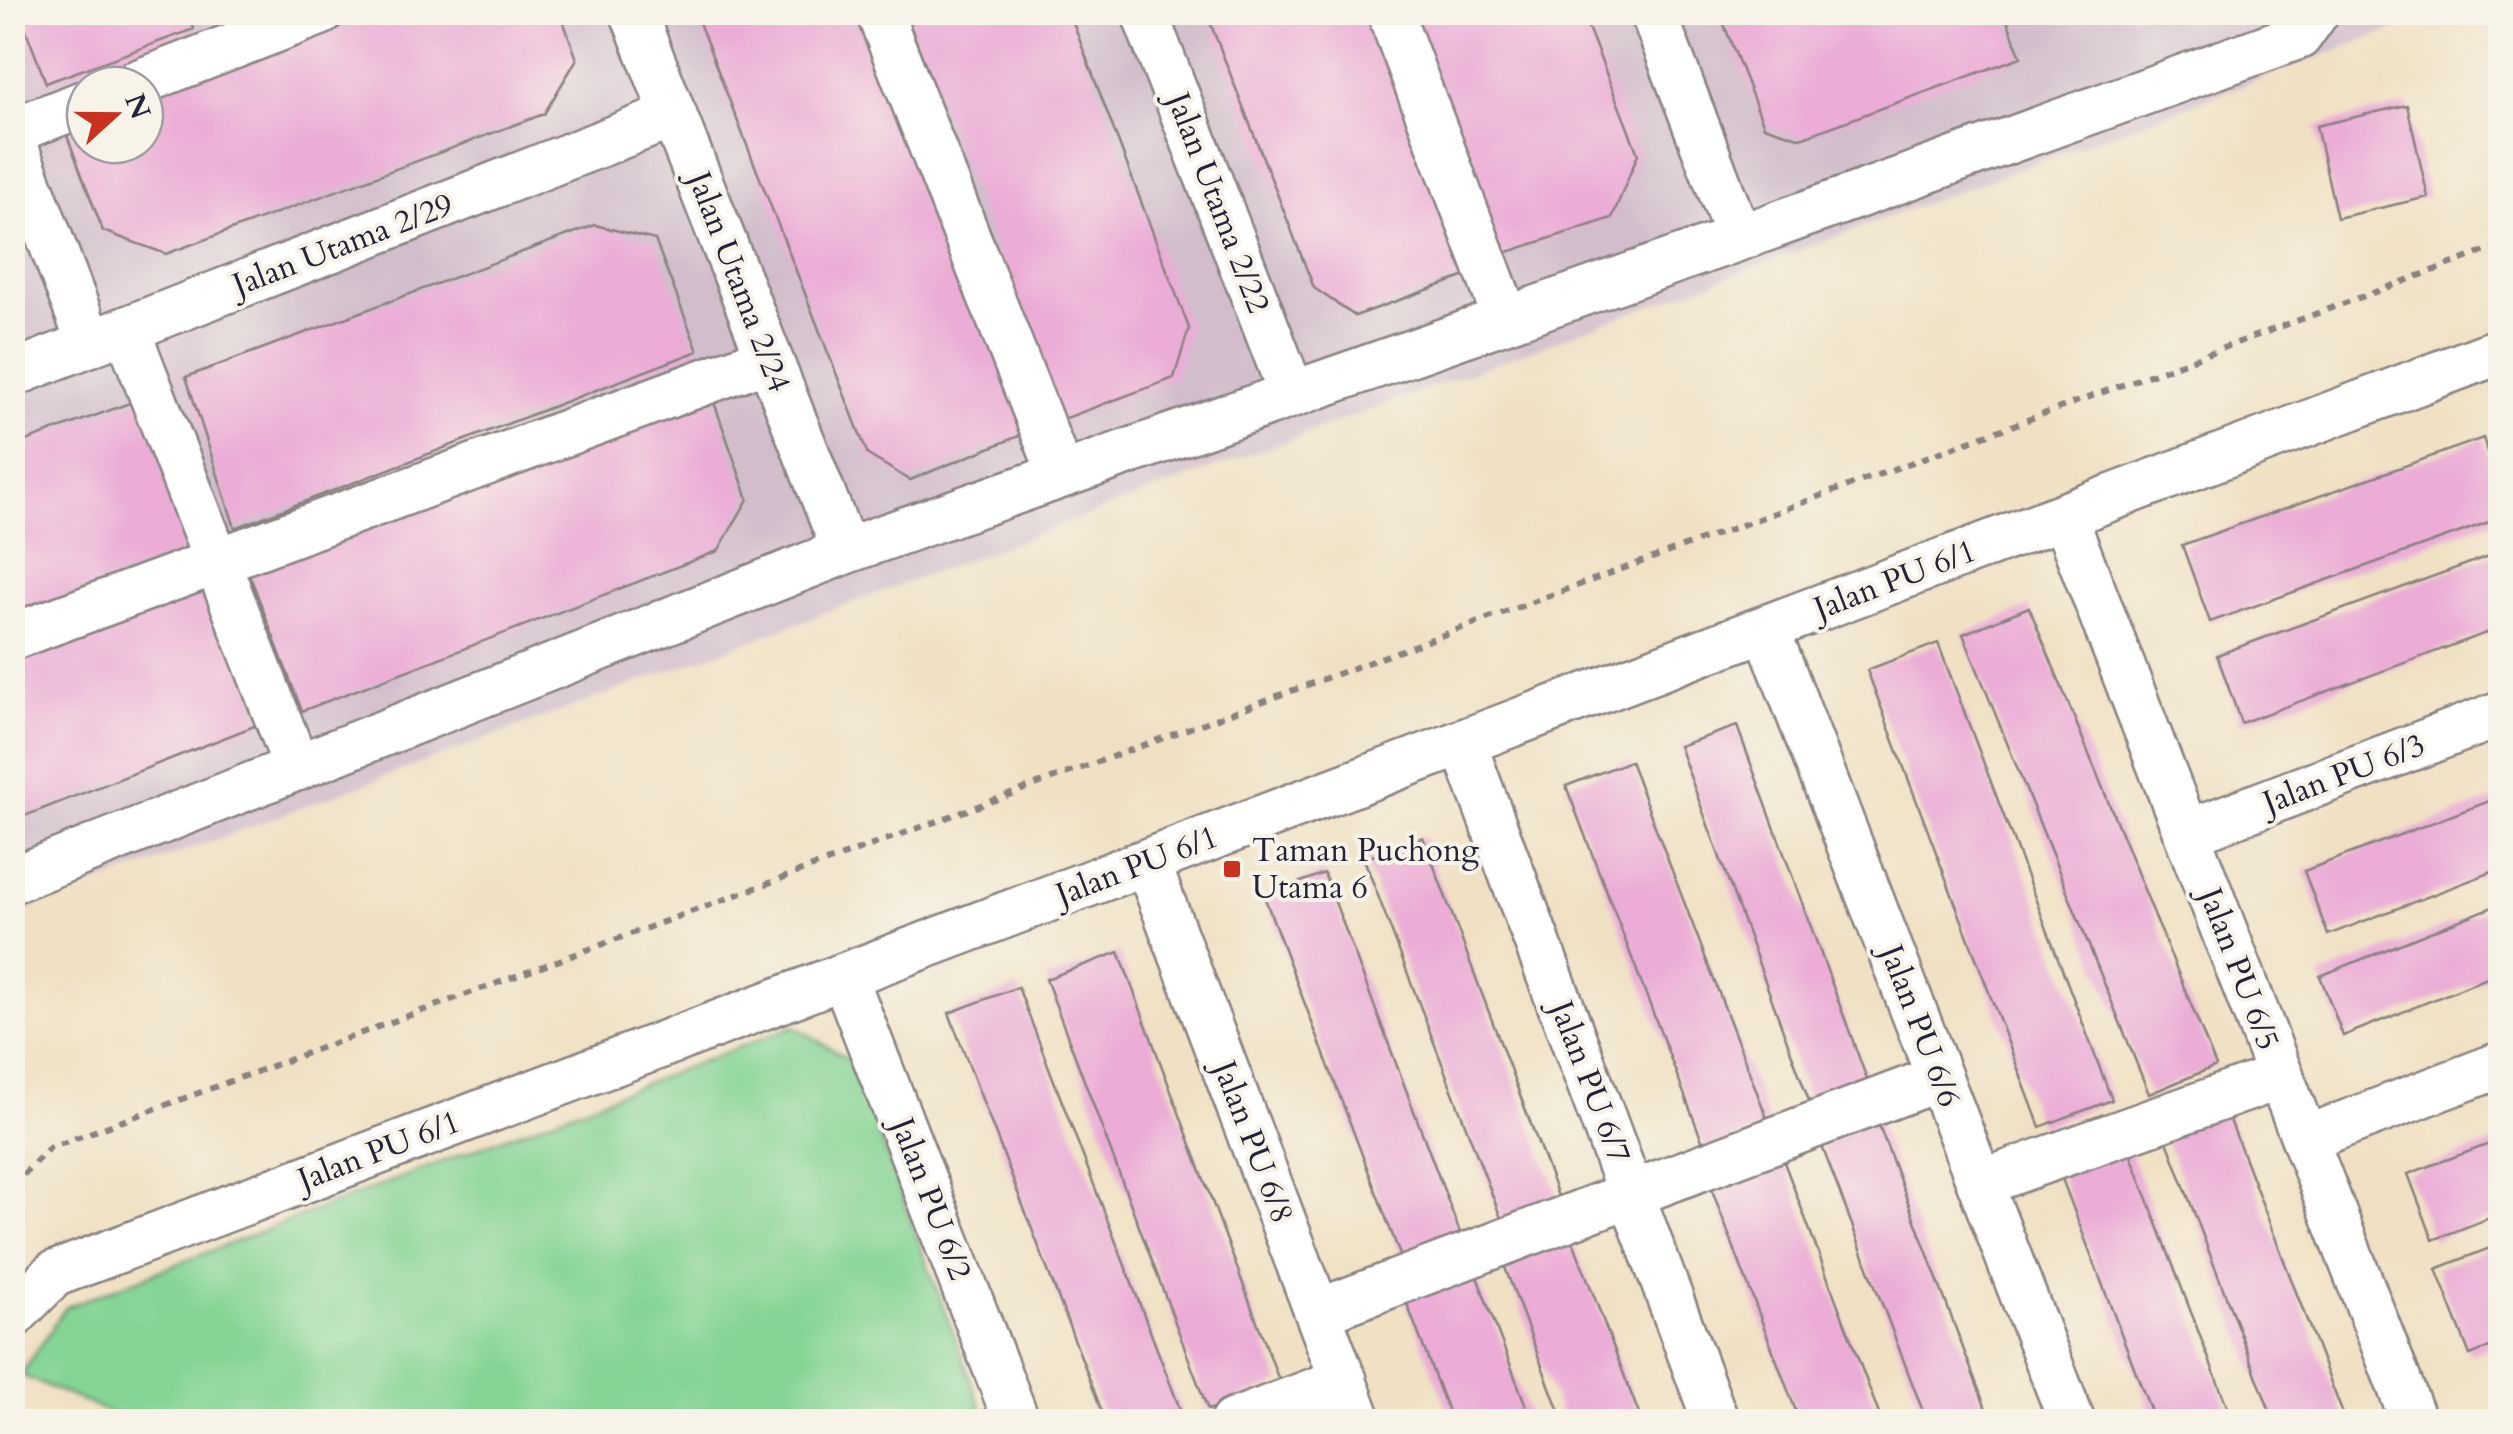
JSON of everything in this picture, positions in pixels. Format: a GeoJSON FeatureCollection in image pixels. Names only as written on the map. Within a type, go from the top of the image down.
{"type":"FeatureCollection","features":[{"type":"Feature","properties":{"kind":"street"},"geometry":{"type":"LineString","coordinates":[[163,65],[213,32],[320,12]]}},
{"type":"Feature","properties":{"kind":"street","name":"Jalan Utama 2/24"},"geometry":{"type":"LineString","coordinates":[[634,12],[845,551]]}},
{"type":"Feature","properties":{"kind":"street"},"geometry":{"type":"LineString","coordinates":[[879,12],[1061,476]]}},
{"type":"Feature","properties":{"kind":"street","name":"Jalan Utama 2/22"},"geometry":{"type":"LineString","coordinates":[[1144,12],[1292,394]]}},
{"type":"Feature","properties":{"kind":"street"},"geometry":{"type":"LineString","coordinates":[[1390,12],[1506,319]]}},
{"type":"Feature","properties":{"kind":"street"},"geometry":{"type":"LineString","coordinates":[[1652,12],[1738,238]]}},
{"type":"Feature","properties":{"kind":"street"},"geometry":{"type":"LineString","coordinates":[[12,880],[845,551],[1738,238],[2299,36],[2316,12]]}},
{"type":"Feature","properties":{"kind":"street"},"geometry":{"type":"LineString","coordinates":[[12,131],[65,111]]}},
{"type":"Feature","properties":{"kind":"street","name":"Jalan Utama 2/29"},"geometry":{"type":"LineString","coordinates":[[12,374],[674,115]]}},
{"type":"Feature","properties":{"kind":"street"},"geometry":{"type":"LineString","coordinates":[[12,139],[218,562],[297,768]]}},
{"type":"Feature","properties":{"kind":"street","name":"Jalan PU 6/1"},"geometry":{"type":"LineString","coordinates":[[12,1316],[54,1274],[2500,351]]}},
{"type":"Feature","properties":{"kind":"street"},"geometry":{"type":"LineString","coordinates":[[12,638],[769,358]]}},
{"type":"Feature","properties":{"kind":"street","name":"Jalan PU 6/5"},"geometry":{"type":"LineString","coordinates":[[2064,516],[2414,1422]]}},
{"type":"Feature","properties":{"kind":"street","name":"Jalan PU 6/6"},"geometry":{"type":"LineString","coordinates":[[1767,630],[2072,1422]]}},
{"type":"Feature","properties":{"kind":"street","name":"Jalan PU 6/3"},"geometry":{"type":"LineString","coordinates":[[2187,834],[2500,714]]}},
{"type":"Feature","properties":{"kind":"street","name":"Jalan PU 6/7"},"geometry":{"type":"LineString","coordinates":[[1463,743],[1716,1422]]}},
{"type":"Feature","properties":{"kind":"street","name":"Jalan PU 6/8"},"geometry":{"type":"LineString","coordinates":[[1147,862],[1352,1401]]}},
{"type":"Feature","properties":{"kind":"street","name":"Jalan PU 6/2"},"geometry":{"type":"LineString","coordinates":[[844,976],[1017,1422]]}},
{"type":"Feature","properties":{"kind":"street"},"geometry":{"type":"LineString","coordinates":[[2305,1139],[2500,1064]]}},
{"type":"Feature","properties":{"kind":"street"},"geometry":{"type":"LineString","coordinates":[[1981,1183],[2280,1076]]}},
{"type":"Feature","properties":{"kind":"street"},"geometry":{"type":"LineString","coordinates":[[1318,1312],[1940,1078]]}},
{"type":"Feature","properties":{"kind":"street"},"geometry":{"type":"LineString","coordinates":[[1232,1422],[1352,1401]]}},
{"type":"Feature","properties":{"kind":"path"},"geometry":{"type":"LineString","coordinates":[[12,1186],[49,1148],[2500,246]]}},
{"type":"Feature","properties":{"kind":"shaded area"},"geometry":{"type":"Polygon","coordinates":[[[13,13],[2436,13],[13,915],[13,13]]]}},
{"type":"Feature","properties":{"kind":"green space"},"geometry":{"type":"Polygon","coordinates":[[[794,1026],[851,1061],[986,1421],[131,1422],[21,1375],[66,1307],[794,1026]]]}},
{"type":"Feature","properties":{"kind":"building"},"geometry":{"type":"Polygon","coordinates":[[[19,12],[188,12],[194,29],[95,65],[65,65],[65,76],[46,83],[19,12]]]}},
{"type":"Feature","properties":{"kind":"building"},"geometry":{"type":"Polygon","coordinates":[[[356,12],[560,12],[577,59],[544,114],[166,254],[103,231],[78,165],[165,165],[165,85],[356,12]]]}},
{"type":"Feature","properties":{"kind":"building"},"geometry":{"type":"Polygon","coordinates":[[[695,12],[869,12],[1031,431],[910,480],[868,455],[695,12]]]}},
{"type":"Feature","properties":{"kind":"building"},"geometry":{"type":"Polygon","coordinates":[[[905,12],[1069,12],[1189,328],[1174,378],[1061,420],[905,12]]]}},
{"type":"Feature","properties":{"kind":"building"},"geometry":{"type":"Polygon","coordinates":[[[1206,12],[1375,12],[1477,272],[1355,316],[1314,288],[1206,12]]]}},
{"type":"Feature","properties":{"kind":"building"},"geometry":{"type":"Polygon","coordinates":[[[1407,12],[1582,12],[1638,154],[1612,218],[1499,255],[1407,12]]]}},
{"type":"Feature","properties":{"kind":"building"},"geometry":{"type":"Polygon","coordinates":[[[1719,12],[2004,12],[2021,57],[1801,138],[1764,126],[1719,12]]]}},
{"type":"Feature","properties":{"kind":"building"},"geometry":{"type":"Polygon","coordinates":[[[2407,105],[2428,197],[2337,218],[2316,126],[2407,105]]]}},
{"type":"Feature","properties":{"kind":"building"},"geometry":{"type":"Polygon","coordinates":[[[595,225],[655,240],[698,351],[235,528],[186,377],[595,225]]]}},
{"type":"Feature","properties":{"kind":"building"},"geometry":{"type":"Polygon","coordinates":[[[708,385],[748,499],[718,551],[302,711],[243,558],[708,385]]]}},
{"type":"Feature","properties":{"kind":"building"},"geometry":{"type":"Polygon","coordinates":[[[143,398],[200,546],[12,617],[12,446],[143,398]]]}},
{"type":"Feature","properties":{"kind":"building"},"geometry":{"type":"Polygon","coordinates":[[[2483,438],[2500,488],[2500,518],[2210,622],[2182,545],[2483,438]]]}},
{"type":"Feature","properties":{"kind":"building"},"geometry":{"type":"Polygon","coordinates":[[[2500,552],[2500,628],[2241,723],[2217,655],[2500,552]]]}},
{"type":"Feature","properties":{"kind":"building"},"geometry":{"type":"Polygon","coordinates":[[[211,574],[262,723],[12,821],[12,646],[211,574]]]}},
{"type":"Feature","properties":{"kind":"building"},"geometry":{"type":"Polygon","coordinates":[[[2029,607],[2216,1066],[2149,1094],[1963,634],[2029,607]]]}},
{"type":"Feature","properties":{"kind":"building"},"geometry":{"type":"Polygon","coordinates":[[[1938,643],[2112,1100],[2040,1127],[1867,670],[1938,643]]]}},
{"type":"Feature","properties":{"kind":"building"},"geometry":{"type":"Polygon","coordinates":[[[1737,726],[1871,1090],[1813,1112],[1679,746],[1737,726]]]}},
{"type":"Feature","properties":{"kind":"building"},"geometry":{"type":"Polygon","coordinates":[[[1630,761],[1770,1126],[1706,1151],[1566,786],[1630,761]]]}},
{"type":"Feature","properties":{"kind":"building"},"geometry":{"type":"Polygon","coordinates":[[[2500,797],[2500,869],[2328,935],[2304,871],[2500,797]]]}},
{"type":"Feature","properties":{"kind":"building"},"geometry":{"type":"Polygon","coordinates":[[[1423,837],[1561,1204],[1504,1226],[1364,859],[1423,837]]]}},
{"type":"Feature","properties":{"kind":"building"},"geometry":{"type":"Polygon","coordinates":[[[1324,873],[1465,1246],[1405,1268],[1264,896],[1324,873]]]}},
{"type":"Feature","properties":{"kind":"building"},"geometry":{"type":"Polygon","coordinates":[[[2500,904],[2500,973],[2343,1036],[2320,976],[2500,904]]]}},
{"type":"Feature","properties":{"kind":"building"},"geometry":{"type":"Polygon","coordinates":[[[1119,952],[1280,1383],[1208,1410],[1046,979],[1119,952]]]}},
{"type":"Feature","properties":{"kind":"building"},"geometry":{"type":"Polygon","coordinates":[[[1018,987],[1185,1422],[1106,1422],[949,1013],[1018,987]]]}},
{"type":"Feature","properties":{"kind":"building"},"geometry":{"type":"Polygon","coordinates":[[[2225,1107],[2346,1422],[2274,1422],[2163,1131],[2225,1107]]]}},
{"type":"Feature","properties":{"kind":"building"},"geometry":{"type":"Polygon","coordinates":[[[1877,1120],[1991,1422],[1927,1422],[1820,1141],[1877,1120]]]}},
{"type":"Feature","properties":{"kind":"building"},"geometry":{"type":"Polygon","coordinates":[[[2500,1140],[2500,1214],[2433,1240],[2408,1174],[2500,1140]]]}},
{"type":"Feature","properties":{"kind":"building"},"geometry":{"type":"Polygon","coordinates":[[[2127,1145],[2233,1422],[2155,1422],[2059,1171],[2127,1145]]]}},
{"type":"Feature","properties":{"kind":"building"},"geometry":{"type":"Polygon","coordinates":[[[1781,1154],[1882,1422],[1800,1422],[1709,1182],[1781,1154]]]}},
{"type":"Feature","properties":{"kind":"building"},"geometry":{"type":"Polygon","coordinates":[[[1568,1228],[1642,1422],[1563,1422],[1500,1254],[1568,1228]]]}},
{"type":"Feature","properties":{"kind":"building"},"geometry":{"type":"Polygon","coordinates":[[[2500,1244],[2500,1343],[2470,1355],[2436,1269],[2500,1244]]]}},
{"type":"Feature","properties":{"kind":"building"},"geometry":{"type":"Polygon","coordinates":[[[1471,1261],[1532,1422],[1452,1422],[1401,1288],[1471,1261]]]}},
{"type":"Feature","properties":{"kind":"place","name":"Taman Puchong Utama 6"},"geometry":{"type":"Point","coordinates":[1232,869]}}]}
